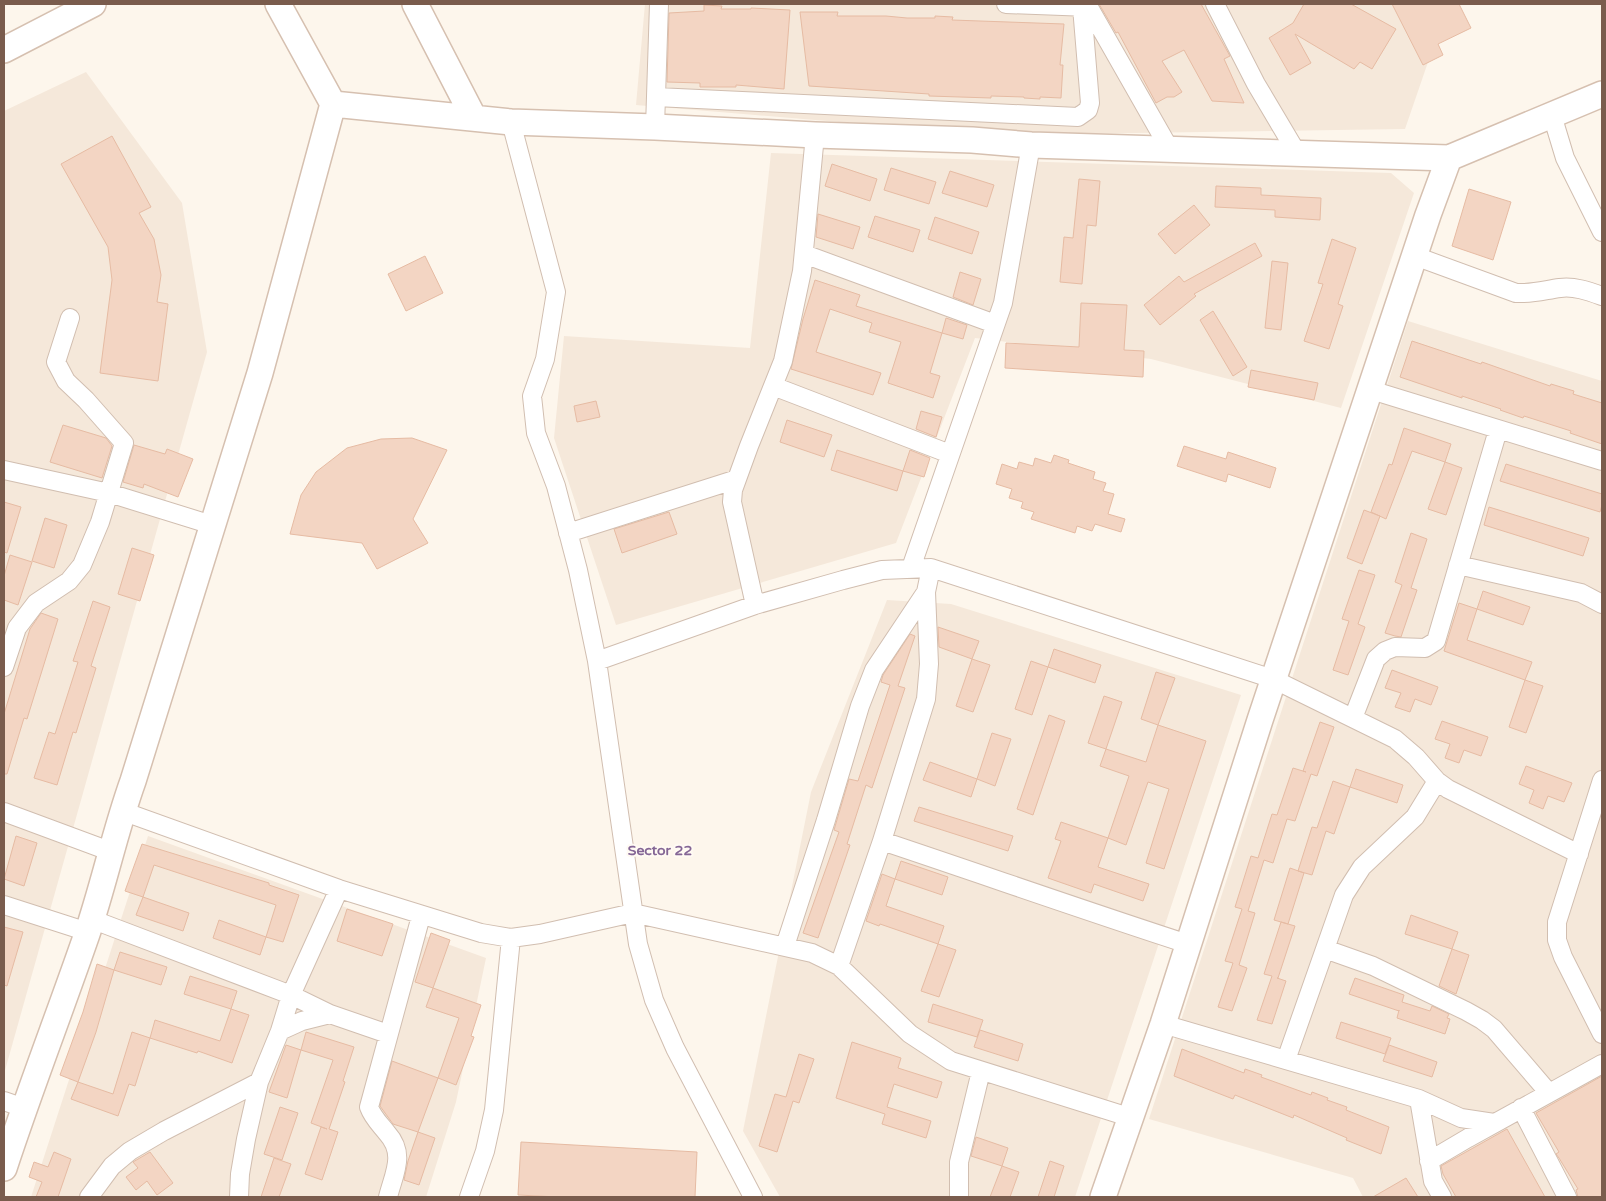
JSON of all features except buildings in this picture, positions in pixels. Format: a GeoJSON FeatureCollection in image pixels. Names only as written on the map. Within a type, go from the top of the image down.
{"type":"FeatureCollection","features":[{"type":"Feature","properties":{"kind":"street"},"geometry":{"type":"LineString","coordinates":[[4,50],[93,4]]}},
{"type":"Feature","properties":{"kind":"street"},"geometry":{"type":"LineString","coordinates":[[4,1168],[14,1104],[89,926],[112,852],[122,811],[134,781],[260,373],[333,104],[278,4]]}},
{"type":"Feature","properties":{"kind":"street"},"geometry":{"type":"LineString","coordinates":[[415,4],[474,118]]}},
{"type":"Feature","properties":{"kind":"street"},"geometry":{"type":"LineString","coordinates":[[655,127],[659,4]]}},
{"type":"Feature","properties":{"kind":"street"},"geometry":{"type":"LineString","coordinates":[[1006,4],[1086,6]]}},
{"type":"Feature","properties":{"kind":"street"},"geometry":{"type":"LineString","coordinates":[[1215,4],[1256,84],[1297,153]]}},
{"type":"Feature","properties":{"kind":"street"},"geometry":{"type":"LineString","coordinates":[[656,97],[1078,116],[1088,110],[1090,103],[1086,6]]}},
{"type":"Feature","properties":{"kind":"street"},"geometry":{"type":"LineString","coordinates":[[1086,6],[1169,148]]}},
{"type":"Feature","properties":{"kind":"street"},"geometry":{"type":"LineString","coordinates":[[333,104],[511,122],[972,140],[1030,145],[1449,158],[1602,94]]}},
{"type":"Feature","properties":{"kind":"street"},"geometry":{"type":"LineString","coordinates":[[1552,115],[1565,158],[1602,232]]}},
{"type":"Feature","properties":{"kind":"street"},"geometry":{"type":"LineString","coordinates":[[511,122],[556,292],[545,359],[532,396],[536,433],[556,486],[598,661],[638,944],[654,1000],[675,1048],[753,1197]]}},
{"type":"Feature","properties":{"kind":"street"},"geometry":{"type":"LineString","coordinates":[[755,605],[732,502],[733,490],[783,361],[802,272],[815,135]]}},
{"type":"Feature","properties":{"kind":"street"},"geometry":{"type":"LineString","coordinates":[[911,568],[1002,303],[1030,145]]}},
{"type":"Feature","properties":{"kind":"street"},"geometry":{"type":"LineString","coordinates":[[1103,1197],[1132,1118],[1273,679],[1449,158]]}},
{"type":"Feature","properties":{"kind":"street"},"geometry":{"type":"LineString","coordinates":[[804,254],[995,324]]}},
{"type":"Feature","properties":{"kind":"street"},"geometry":{"type":"LineString","coordinates":[[1415,256],[1516,293],[1526,294],[1560,288],[1572,288],[1602,296]]}},
{"type":"Feature","properties":{"kind":"street"},"geometry":{"type":"LineString","coordinates":[[4,667],[17,628],[36,603],[69,581],[82,565],[94,539],[124,443],[86,400],[66,381],[56,362],[70,318]]}},
{"type":"Feature","properties":{"kind":"street"},"geometry":{"type":"LineString","coordinates":[[773,386],[950,454]]}},
{"type":"Feature","properties":{"kind":"street"},"geometry":{"type":"LineString","coordinates":[[1371,390],[1602,461]]}},
{"type":"Feature","properties":{"kind":"street"},"geometry":{"type":"LineString","coordinates":[[1352,718],[1376,659],[1385,651],[1395,647],[1425,648],[1436,640],[1498,430]]}},
{"type":"Feature","properties":{"kind":"street"},"geometry":{"type":"LineString","coordinates":[[4,470],[109,493],[212,525]]}},
{"type":"Feature","properties":{"kind":"street"},"geometry":{"type":"LineString","coordinates":[[568,533],[737,479]]}},
{"type":"Feature","properties":{"kind":"street"},"geometry":{"type":"LineString","coordinates":[[1458,565],[1581,593],[1602,604]]}},
{"type":"Feature","properties":{"kind":"street"},"geometry":{"type":"LineString","coordinates":[[598,661],[755,605],[882,570],[931,568],[1273,679],[1395,739],[1416,757],[1448,790],[1579,854]]}},
{"type":"Feature","properties":{"kind":"street"},"geometry":{"type":"LineString","coordinates":[[839,966],[882,841],[926,699],[929,664],[926,592],[931,568]]}},
{"type":"Feature","properties":{"kind":"street"},"geometry":{"type":"LineString","coordinates":[[785,946],[826,820],[860,706],[874,670],[926,592]]}},
{"type":"Feature","properties":{"kind":"street"},"geometry":{"type":"LineString","coordinates":[[1602,780],[1557,922],[1557,940],[1562,957],[1602,1034]]}},
{"type":"Feature","properties":{"kind":"street"},"geometry":{"type":"LineString","coordinates":[[1286,1060],[1344,895],[1362,867],[1415,818],[1438,781]]}},
{"type":"Feature","properties":{"kind":"street"},"geometry":{"type":"LineString","coordinates":[[122,811],[339,889],[421,916],[482,933],[511,938],[540,934],[633,913],[812,953],[839,966],[910,1034],[951,1061],[1132,1118]]}},
{"type":"Feature","properties":{"kind":"street"},"geometry":{"type":"LineString","coordinates":[[4,812],[112,852]]}},
{"type":"Feature","properties":{"kind":"street"},"geometry":{"type":"LineString","coordinates":[[882,841],[1188,944]]}},
{"type":"Feature","properties":{"kind":"street"},"geometry":{"type":"LineString","coordinates":[[239,1197],[240,1174],[259,1082],[280,1031],[291,995],[339,889]]}},
{"type":"Feature","properties":{"kind":"street"},"geometry":{"type":"LineString","coordinates":[[4,905],[89,926],[291,995],[330,1014],[388,1034]]}},
{"type":"Feature","properties":{"kind":"street"},"geometry":{"type":"LineString","coordinates":[[388,1197],[399,1155],[397,1146],[372,1116],[369,1107],[421,916]]}},
{"type":"Feature","properties":{"kind":"street"},"geometry":{"type":"LineString","coordinates":[[468,1197],[485,1151],[494,1110],[511,938]]}},
{"type":"Feature","properties":{"kind":"street"},"geometry":{"type":"LineString","coordinates":[[1325,948],[1373,966],[1466,1010],[1482,1020],[1494,1030],[1549,1093]]}},
{"type":"Feature","properties":{"kind":"street"},"geometry":{"type":"LineString","coordinates":[[280,1031],[302,1021],[330,1014]]}},
{"type":"Feature","properties":{"kind":"street"},"geometry":{"type":"LineString","coordinates":[[1163,1024],[1419,1098],[1461,1118],[1494,1123]]}},
{"type":"Feature","properties":{"kind":"street"},"geometry":{"type":"LineString","coordinates":[[1429,1161],[1602,1064]]}},
{"type":"Feature","properties":{"kind":"street"},"geometry":{"type":"LineString","coordinates":[[959,1197],[958,1162],[981,1070]]}},
{"type":"Feature","properties":{"kind":"street"},"geometry":{"type":"LineString","coordinates":[[89,1197],[112,1166],[130,1151],[164,1131],[259,1082]]}},
{"type":"Feature","properties":{"kind":"street"},"geometry":{"type":"LineString","coordinates":[[1419,1098],[1433,1180],[1442,1197]]}},
{"type":"Feature","properties":{"kind":"street"},"geometry":{"type":"LineString","coordinates":[[1521,1108],[1567,1197]]}},
{"type":"Feature","properties":{"kind":"shaded area"},"geometry":{"type":"Polygon","coordinates":[[[645,4],[1448,4],[1405,129],[993,135],[636,105],[645,4]]]}},
{"type":"Feature","properties":{"kind":"shaded area"},"geometry":{"type":"Polygon","coordinates":[[[86,72],[182,203],[207,352],[4,1074],[4,111],[86,72]]]}},
{"type":"Feature","properties":{"kind":"shaded area"},"geometry":{"type":"Polygon","coordinates":[[[771,153],[1391,173],[1414,193],[1341,408],[1151,359],[975,338],[896,543],[616,625],[554,438],[564,336],[750,348],[771,153]]]}},
{"type":"Feature","properties":{"kind":"shaded area"},"geometry":{"type":"Polygon","coordinates":[[[1408,321],[1602,381],[1602,1197],[1363,1197],[1353,1178],[1149,1119],[1408,321]]]}},
{"type":"Feature","properties":{"kind":"shaded area"},"geometry":{"type":"Polygon","coordinates":[[[887,600],[951,604],[1241,695],[1075,1197],[780,1197],[743,1131],[811,792],[887,600]]]}},
{"type":"Feature","properties":{"kind":"shaded area"},"geometry":{"type":"Polygon","coordinates":[[[148,836],[486,958],[456,1102],[426,1197],[31,1197],[148,836]]]}},
{"type":"Feature","properties":{"kind":"district","name":"Sector 22"},"geometry":{"type":"Point","coordinates":[660,850]}}]}
